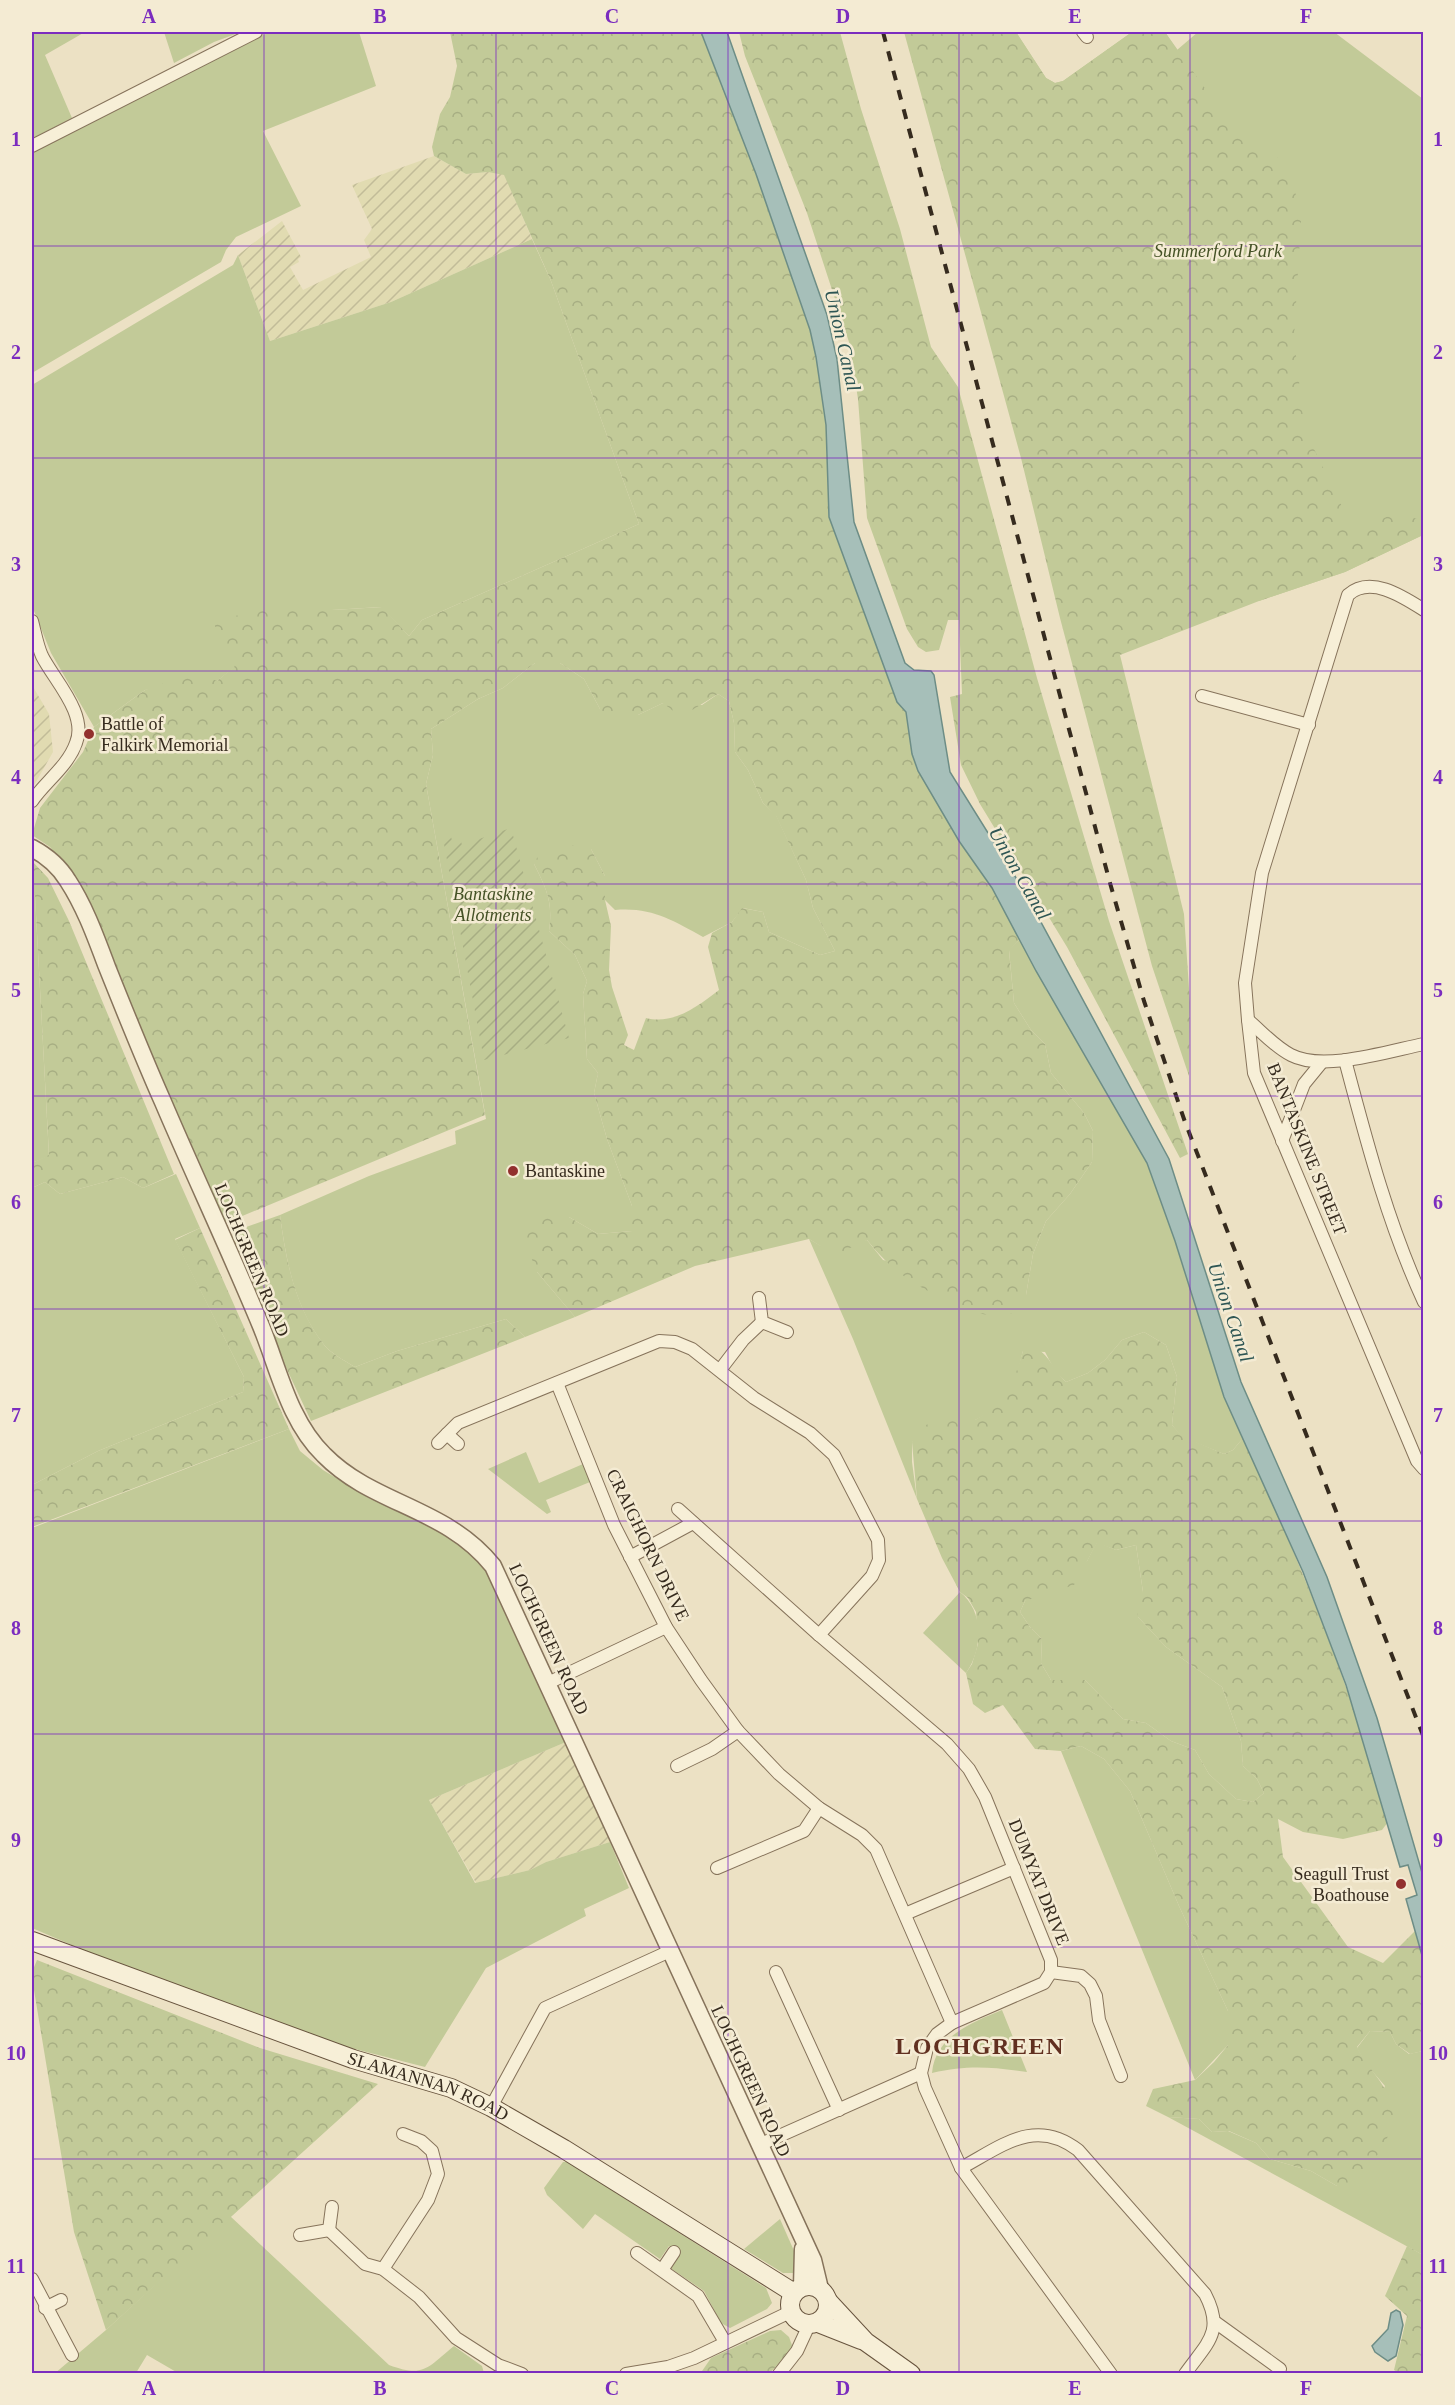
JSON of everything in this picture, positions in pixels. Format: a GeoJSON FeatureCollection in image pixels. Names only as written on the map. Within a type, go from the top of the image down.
{"type":"FeatureCollection","features":[{"type":"Feature","properties":{"kind":"main road","name":"SLAMANNAN ROAD"},"geometry":{"type":"LineString","coordinates":[[32,1941],[353,2059],[451,2088],[491,2107],[811,2292],[866,2342],[911,2373]]}},
{"type":"Feature","properties":{"kind":"main road"},"geometry":{"type":"LineString","coordinates":[[790,2312],[789,2302],[811,2292],[827,2313],[814,2324]]}},
{"type":"Feature","properties":{"kind":"main road","name":"SLAMANNAN ROAD"},"geometry":{"type":"LineString","coordinates":[[790,2312],[798,2322],[814,2324],[866,2342]]}},
{"type":"Feature","properties":{"kind":"street"},"geometry":{"type":"LineString","coordinates":[[32,146],[256,32]]}},
{"type":"Feature","properties":{"kind":"street","name":"BANTASKINE STREET"},"geometry":{"type":"LineString","coordinates":[[1424,610],[1375,586],[1356,588],[1348,595],[1262,873],[1245,983],[1254,1073],[1418,1461],[1424,1469]]}},
{"type":"Feature","properties":{"kind":"street"},"geometry":{"type":"LineString","coordinates":[[32,621],[42,655],[63,687],[78,726],[77,742],[63,765],[32,801]]}},
{"type":"Feature","properties":{"kind":"street"},"geometry":{"type":"LineString","coordinates":[[1202,696],[1309,724]]}},
{"type":"Feature","properties":{"kind":"street","name":"LOCHGREEN ROAD"},"geometry":{"type":"LineString","coordinates":[[32,848],[47,856],[68,880],[85,913],[146,1064],[261,1326],[297,1421],[310,1440],[343,1471],[361,1484],[447,1526],[478,1548],[493,1566],[802,2240],[804,2267],[811,2292]]}},
{"type":"Feature","properties":{"kind":"street"},"geometry":{"type":"LineString","coordinates":[[1248,1020],[1292,1056],[1322,1062],[1345,1060],[1424,1044]]}},
{"type":"Feature","properties":{"kind":"street"},"geometry":{"type":"LineString","coordinates":[[1345,1060],[1372,1162],[1396,1236],[1424,1302]]}},
{"type":"Feature","properties":{"kind":"street"},"geometry":{"type":"LineString","coordinates":[[1282,1141],[1304,1084],[1322,1062]]}},
{"type":"Feature","properties":{"kind":"street"},"geometry":{"type":"LineString","coordinates":[[759,1298],[762,1322]]}},
{"type":"Feature","properties":{"kind":"street"},"geometry":{"type":"LineString","coordinates":[[762,1322],[787,1332]]}},
{"type":"Feature","properties":{"kind":"street"},"geometry":{"type":"LineString","coordinates":[[720,1370],[762,1322]]}},
{"type":"Feature","properties":{"kind":"street"},"geometry":{"type":"LineString","coordinates":[[458,1444],[442,1439],[458,1423],[609,1361],[659,1341],[675,1342],[692,1349],[754,1398],[810,1433],[834,1455],[878,1540],[879,1560],[872,1576],[819,1635]]}},
{"type":"Feature","properties":{"kind":"street","name":"CRAIGHORN DRIVE"},"geometry":{"type":"LineString","coordinates":[[558,1383],[614,1525],[666,1627],[738,1731],[779,1774],[819,1808],[862,1834],[876,1849],[952,2023]]}},
{"type":"Feature","properties":{"kind":"street","name":"DUMYAT DRIVE"},"geometry":{"type":"LineString","coordinates":[[678,1509],[819,1635],[947,1744],[969,1769],[985,1797],[1051,1960],[1051,1972],[1044,1983],[952,2023],[936,2034],[927,2048],[921,2073]]}},
{"type":"Feature","properties":{"kind":"street"},"geometry":{"type":"LineString","coordinates":[[630,1557],[693,1523]]}},
{"type":"Feature","properties":{"kind":"street"},"geometry":{"type":"LineString","coordinates":[[548,1683],[666,1627]]}},
{"type":"Feature","properties":{"kind":"street"},"geometry":{"type":"LineString","coordinates":[[677,1766],[712,1749],[738,1731]]}},
{"type":"Feature","properties":{"kind":"street"},"geometry":{"type":"LineString","coordinates":[[717,1868],[804,1832],[819,1808]]}},
{"type":"Feature","properties":{"kind":"street"},"geometry":{"type":"LineString","coordinates":[[905,1914],[1014,1868]]}},
{"type":"Feature","properties":{"kind":"street"},"geometry":{"type":"LineString","coordinates":[[491,2107],[545,2008],[670,1951]]}},
{"type":"Feature","properties":{"kind":"street"},"geometry":{"type":"LineString","coordinates":[[776,1972],[839,2110]]}},
{"type":"Feature","properties":{"kind":"street"},"geometry":{"type":"LineString","coordinates":[[1051,1972],[1081,1976],[1090,1984],[1096,1996],[1099,2020],[1121,2076]]}},
{"type":"Feature","properties":{"kind":"street"},"geometry":{"type":"LineString","coordinates":[[759,2145],[921,2073],[925,2088],[961,2168],[1111,2373]]}},
{"type":"Feature","properties":{"kind":"street"},"geometry":{"type":"LineString","coordinates":[[383,2269],[428,2199],[438,2174],[432,2151],[421,2141],[403,2134]]}},
{"type":"Feature","properties":{"kind":"street"},"geometry":{"type":"LineString","coordinates":[[961,2168],[1020,2136],[1051,2135],[1065,2140],[1078,2150],[1204,2294],[1212,2307],[1215,2322],[1213,2334],[1185,2373]]}},
{"type":"Feature","properties":{"kind":"street"},"geometry":{"type":"LineString","coordinates":[[328,2230],[332,2207]]}},
{"type":"Feature","properties":{"kind":"street"},"geometry":{"type":"LineString","coordinates":[[328,2230],[365,2264],[383,2269],[420,2297],[456,2338],[495,2369],[522,2373]]}},
{"type":"Feature","properties":{"kind":"street"},"geometry":{"type":"LineString","coordinates":[[300,2235],[328,2230]]}},
{"type":"Feature","properties":{"kind":"street"},"geometry":{"type":"LineString","coordinates":[[662,2270],[674,2252]]}},
{"type":"Feature","properties":{"kind":"street"},"geometry":{"type":"LineString","coordinates":[[637,2253],[698,2296],[725,2342]]}},
{"type":"Feature","properties":{"kind":"street"},"geometry":{"type":"LineString","coordinates":[[32,2279],[45,2308],[72,2355]]}},
{"type":"Feature","properties":{"kind":"street"},"geometry":{"type":"LineString","coordinates":[[45,2308],[61,2300]]}},
{"type":"Feature","properties":{"kind":"street"},"geometry":{"type":"LineString","coordinates":[[626,2373],[668,2367],[790,2312]]}},
{"type":"Feature","properties":{"kind":"street"},"geometry":{"type":"LineString","coordinates":[[1215,2322],[1280,2369]]}},
{"type":"Feature","properties":{"kind":"street"},"geometry":{"type":"LineString","coordinates":[[779,2373],[814,2324]]}},
{"type":"Feature","properties":{"kind":"shaded area"},"geometry":{"type":"Polygon","coordinates":[[[434,156],[466,174],[488,172],[504,174],[532,239],[391,302],[270,341],[238,255],[282,221],[301,257],[298,259],[299,262],[290,267],[303,290],[371,257],[364,240],[372,229],[352,185],[434,156]]]}},
{"type":"Feature","properties":{"kind":"shaded area"},"geometry":{"type":"Polygon","coordinates":[[[32,685],[49,714],[53,752],[32,789],[32,685]]]}},
{"type":"Feature","properties":{"kind":"shaded area"},"geometry":{"type":"Polygon","coordinates":[[[566,1742],[610,1842],[546,1862],[530,1870],[476,1883],[429,1800],[566,1742]]]}},
{"type":"Feature","properties":{"kind":"green space"},"geometry":{"type":"Polygon","coordinates":[[[32,32],[85,32],[45,55],[72,118],[32,139],[32,32]]]}},
{"type":"Feature","properties":{"kind":"green space"},"geometry":{"type":"Polygon","coordinates":[[[164,32],[241,32],[214,42],[174,63],[164,32]]]}},
{"type":"Feature","properties":{"kind":"green space"},"geometry":{"type":"Polygon","coordinates":[[[272,32],[359,32],[376,86],[263,131],[301,206],[236,237],[226,250],[221,262],[32,373],[32,152],[250,39],[272,32]]]}},
{"type":"Feature","properties":{"kind":"green space"},"geometry":{"type":"Polygon","coordinates":[[[450,32],[701,32],[756,174],[810,330],[826,425],[829,517],[897,702],[906,711],[912,754],[959,841],[992,888],[1020,939],[1009,951],[1014,1003],[1031,1030],[1045,1044],[1051,1073],[1084,1113],[1093,1131],[1092,1162],[1070,1194],[1046,1221],[1033,1254],[1026,1295],[1016,1312],[998,1315],[981,1314],[936,1295],[894,1269],[867,1240],[835,1255],[809,1239],[695,1266],[575,1317],[537,1272],[525,1242],[532,1222],[552,1212],[569,1217],[598,1234],[632,1231],[632,1206],[607,1139],[594,1093],[598,1073],[587,1059],[583,994],[587,981],[575,955],[549,931],[548,896],[534,864],[542,848],[563,844],[591,849],[605,876],[605,900],[611,926],[609,970],[612,987],[628,1035],[624,1045],[634,1050],[646,1018],[666,1019],[685,1013],[719,990],[708,947],[712,933],[732,922],[742,908],[763,912],[769,932],[820,955],[835,951],[813,908],[806,880],[776,816],[763,803],[748,770],[735,752],[734,723],[729,701],[718,694],[681,717],[663,703],[638,715],[613,719],[600,709],[584,679],[560,663],[535,663],[503,688],[478,699],[431,729],[433,755],[426,784],[485,1115],[228,1222],[217,1217],[61,861],[50,847],[32,835],[40,808],[83,752],[94,727],[145,690],[196,672],[217,681],[235,666],[215,630],[215,620],[265,610],[382,607],[409,636],[422,620],[639,524],[551,281],[504,175],[488,172],[466,174],[434,156],[432,147],[440,114],[450,97],[457,66],[450,32]]]}},
{"type":"Feature","properties":{"kind":"green space"},"geometry":{"type":"Polygon","coordinates":[[[739,32],[840,32],[861,109],[900,229],[931,347],[958,387],[1037,678],[1109,921],[1188,1154],[1180,1158],[1067,947],[980,804],[961,765],[950,697],[962,694],[959,620],[948,620],[939,650],[926,652],[918,647],[907,629],[867,518],[858,399],[849,342],[807,213],[745,56],[739,32]]]}},
{"type":"Feature","properties":{"kind":"green space","name":"Summerford Park"},"geometry":{"type":"Polygon","coordinates":[[[904,32],[1016,32],[1046,78],[1055,83],[1063,81],[1132,32],[1165,32],[1219,108],[1256,144],[1276,156],[1288,171],[1297,198],[1301,222],[1294,338],[1303,416],[1314,449],[1350,523],[1368,527],[1377,520],[1399,513],[1423,521],[1423,535],[1345,572],[1259,601],[1120,655],[1184,914],[1190,1003],[1189,1076],[1152,966],[1060,618],[1021,458],[904,32]]]}},
{"type":"Feature","properties":{"kind":"green space","name":"Summerford Park"},"geometry":{"type":"Polygon","coordinates":[[[1016,32],[1046,78],[1055,83],[1063,81],[1132,32],[1165,32],[1177,50],[1198,32],[1334,32],[1423,99],[1423,535],[1345,572],[1259,601],[1016,32]]]}},
{"type":"Feature","properties":{"kind":"green space"},"geometry":{"type":"Polygon","coordinates":[[[532,239],[551,281],[639,524],[422,620],[409,636],[381,607],[332,610],[228,650],[236,666],[217,681],[145,690],[94,727],[51,653],[32,606],[32,385],[233,265],[238,255],[270,341],[391,302],[532,239]]]}},
{"type":"Feature","properties":{"kind":"green space","name":"Bantaskine Allotments"},"geometry":{"type":"Polygon","coordinates":[[[535,663],[560,663],[584,679],[600,709],[638,715],[663,703],[702,705],[718,694],[729,701],[734,723],[735,752],[748,770],[763,803],[776,815],[806,880],[813,908],[835,951],[820,955],[769,932],[763,912],[743,908],[732,922],[703,937],[661,916],[640,911],[615,910],[605,900],[605,876],[591,849],[534,864],[548,896],[549,931],[575,955],[587,981],[583,994],[587,1059],[598,1073],[594,1093],[607,1139],[632,1206],[632,1231],[598,1234],[569,1217],[537,1272],[575,1317],[525,1337],[506,1319],[397,1351],[355,1367],[325,1346],[306,1316],[289,1267],[280,1215],[369,1176],[456,1144],[455,1131],[486,1119],[426,784],[433,755],[431,729],[478,699],[503,688],[535,663]]]}},
{"type":"Feature","properties":{"kind":"green space","name":"Bantaskine Allotments"},"geometry":{"type":"Polygon","coordinates":[[[511,828],[569,1038],[484,1060],[444,844],[445,838],[451,837],[452,840],[460,838],[462,845],[511,828]]]}},
{"type":"Feature","properties":{"kind":"green space"},"geometry":{"type":"Polygon","coordinates":[[[32,861],[48,878],[69,921],[174,1174],[143,1188],[123,1177],[60,1194],[45,1182],[32,1188],[32,1163],[49,1155],[35,896],[32,895],[32,861]]]}},
{"type":"Feature","properties":{"kind":"green space"},"geometry":{"type":"Polygon","coordinates":[[[32,895],[35,896],[49,1156],[32,1163],[32,895]]]}},
{"type":"Feature","properties":{"kind":"green space"},"geometry":{"type":"Polygon","coordinates":[[[1020,939],[1147,1163],[1175,1241],[1224,1397],[1243,1438],[1233,1450],[1224,1454],[1182,1437],[1172,1425],[1177,1377],[1166,1345],[1144,1332],[1122,1340],[1105,1360],[1088,1373],[1066,1382],[1055,1371],[1045,1352],[1023,1351],[1013,1385],[998,1405],[976,1420],[912,1442],[917,1499],[853,1339],[809,1239],[821,1246],[867,1240],[883,1260],[1026,1295],[1033,1254],[1046,1221],[1070,1194],[1092,1162],[1093,1131],[1084,1113],[1051,1073],[1045,1044],[1031,1030],[1014,1003],[1009,950],[1020,939]]]}},
{"type":"Feature","properties":{"kind":"green space"},"geometry":{"type":"Polygon","coordinates":[[[176,1174],[200,1228],[175,1239],[244,1377],[243,1392],[98,1451],[32,1485],[32,1188],[45,1182],[60,1194],[123,1177],[143,1188],[176,1174]]]}},
{"type":"Feature","properties":{"kind":"green space"},"geometry":{"type":"Polygon","coordinates":[[[280,1215],[289,1267],[306,1316],[325,1346],[355,1367],[397,1351],[506,1319],[525,1337],[311,1421],[249,1288],[231,1240],[235,1231],[280,1215]]]}},
{"type":"Feature","properties":{"kind":"green space"},"geometry":{"type":"Polygon","coordinates":[[[200,1228],[289,1429],[32,1527],[32,1485],[98,1451],[243,1392],[244,1377],[175,1240],[200,1228]]]}},
{"type":"Feature","properties":{"kind":"green space"},"geometry":{"type":"Polygon","coordinates":[[[1144,1332],[1166,1345],[1177,1377],[1172,1425],[1182,1436],[1224,1454],[1233,1450],[1243,1438],[1324,1627],[1358,1723],[1388,1822],[1382,1830],[1343,1839],[1303,1832],[1278,1819],[1283,1857],[1348,1947],[1383,1963],[1415,1931],[1423,1959],[1423,2051],[1410,2054],[1396,2044],[1390,2032],[1370,2031],[1357,2047],[1386,2091],[1394,2117],[1392,2127],[1381,2150],[1366,2170],[1348,2184],[1337,2186],[1311,2171],[1270,2159],[1256,2143],[1229,2131],[1212,2132],[1199,2119],[1168,2117],[1146,2106],[1153,2089],[1195,2080],[1214,2062],[1228,2045],[1228,2011],[1179,1906],[1130,1791],[1104,1759],[1081,1746],[1061,1751],[1035,1749],[1003,1705],[985,1713],[973,1704],[966,1673],[972,1664],[978,1644],[976,1612],[968,1598],[960,1592],[942,1558],[917,1499],[912,1442],[929,1422],[962,1414],[975,1420],[986,1413],[1007,1392],[1016,1374],[1023,1351],[1033,1346],[1047,1358],[1066,1382],[1088,1373],[1105,1360],[1122,1340],[1144,1332]],[[1097,1543],[1074,1585],[1025,1601],[1020,1612],[1042,1639],[1041,1663],[1051,1680],[1085,1680],[1123,1719],[1146,1723],[1171,1741],[1195,1750],[1209,1774],[1236,1799],[1253,1802],[1264,1793],[1257,1779],[1243,1766],[1241,1741],[1222,1687],[1166,1647],[1138,1617],[1135,1597],[1143,1592],[1136,1545],[1116,1550],[1097,1543]]]}},
{"type":"Feature","properties":{"kind":"green space"},"geometry":{"type":"Polygon","coordinates":[[[289,1429],[300,1451],[323,1470],[369,1498],[421,1518],[453,1535],[488,1570],[566,1742],[429,1800],[475,1883],[530,1870],[546,1862],[610,1842],[629,1888],[584,1909],[586,1916],[486,1968],[425,2067],[347,2047],[81,1949],[32,1928],[32,1528],[289,1429]]]}},
{"type":"Feature","properties":{"kind":"green space"},"geometry":{"type":"Polygon","coordinates":[[[526,1452],[539,1483],[583,1464],[590,1482],[546,1500],[551,1512],[547,1514],[488,1469],[526,1452]]]}},
{"type":"Feature","properties":{"kind":"green space"},"geometry":{"type":"Polygon","coordinates":[[[1097,1542],[1116,1550],[1136,1545],[1143,1592],[1138,1617],[1166,1647],[1222,1687],[1241,1741],[1243,1766],[1257,1779],[1264,1793],[1253,1802],[1236,1799],[1209,1774],[1195,1750],[1171,1741],[1146,1723],[1123,1719],[1085,1680],[1051,1680],[1041,1663],[1042,1639],[1020,1612],[1025,1601],[1087,1561],[1097,1542]]]}},
{"type":"Feature","properties":{"kind":"green space"},"geometry":{"type":"Polygon","coordinates":[[[960,1592],[973,1609],[978,1631],[976,1653],[966,1673],[923,1633],[960,1592]]]}},
{"type":"Feature","properties":{"kind":"green space"},"geometry":{"type":"Polygon","coordinates":[[[1081,1746],[1104,1759],[1130,1791],[1179,1906],[1228,2011],[1228,2045],[1195,2080],[1061,1751],[1081,1746]]]}},
{"type":"Feature","properties":{"kind":"green space"},"geometry":{"type":"Polygon","coordinates":[[[37,1960],[260,2048],[378,2084],[106,2330],[74,2232],[32,1978],[37,1960]]]}},
{"type":"Feature","properties":{"kind":"green space"},"geometry":{"type":"Polygon","coordinates":[[[1002,2010],[1027,2072],[979,2068],[932,2073],[940,2049],[948,2040],[968,2025],[1002,2010]]]}},
{"type":"Feature","properties":{"kind":"green space"},"geometry":{"type":"Polygon","coordinates":[[[1370,2031],[1390,2032],[1396,2044],[1409,2054],[1423,2051],[1423,2255],[1168,2117],[1199,2119],[1212,2132],[1228,2131],[1256,2143],[1270,2159],[1311,2171],[1337,2186],[1385,2086],[1366,2064],[1357,2048],[1370,2031]]]}},
{"type":"Feature","properties":{"kind":"green space"},"geometry":{"type":"Polygon","coordinates":[[[563,2162],[572,2162],[616,2193],[766,2288],[772,2303],[767,2309],[730,2328],[721,2323],[704,2291],[669,2267],[678,2253],[669,2246],[660,2259],[595,2214],[583,2229],[547,2195],[544,2188],[563,2162]]]}},
{"type":"Feature","properties":{"kind":"green space"},"geometry":{"type":"Polygon","coordinates":[[[230,2216],[389,2365],[418,2371],[431,2365],[454,2346],[482,2366],[484,2373],[178,2373],[147,2355],[136,2373],[54,2374],[106,2330],[230,2216]]]}},
{"type":"Feature","properties":{"kind":"green space"},"geometry":{"type":"Polygon","coordinates":[[[780,2219],[798,2260],[794,2273],[783,2273],[744,2249],[780,2219]]]}},
{"type":"Feature","properties":{"kind":"green space"},"geometry":{"type":"Polygon","coordinates":[[[1407,2246],[1423,2255],[1423,2373],[1399,2373],[1394,2370],[1407,2316],[1385,2296],[1407,2246]]]}},
{"type":"Feature","properties":{"kind":"green space"},"geometry":{"type":"Polygon","coordinates":[[[781,2330],[789,2337],[793,2348],[770,2373],[700,2374],[711,2358],[770,2331],[781,2330]]]}},
{"type":"Feature","properties":{"kind":"water"},"geometry":{"type":"Polygon","coordinates":[[[701,32],[727,32],[827,315],[837,359],[854,522],[905,663],[914,670],[931,671],[934,675],[950,772],[1023,889],[1169,1159],[1241,1382],[1327,1577],[1377,1718],[1423,1876],[1423,1959],[1406,1899],[1417,1895],[1408,1865],[1400,1867],[1346,1685],[1303,1572],[1224,1397],[1175,1241],[1147,1163],[1036,971],[992,888],[959,841],[918,771],[912,754],[906,712],[897,702],[829,517],[826,425],[810,330],[756,174],[701,32]]]}},
{"type":"Feature","properties":{"kind":"water"},"geometry":{"type":"Polygon","coordinates":[[[1396,2310],[1400,2312],[1403,2325],[1396,2356],[1388,2361],[1375,2352],[1372,2346],[1388,2329],[1391,2313],[1396,2310]]]}},
{"type":"Feature","properties":{"kind":"railway"},"geometry":{"type":"LineString","coordinates":[[883,32],[1110,883],[1144,1001],[1185,1122],[1424,1738]]}},
{"type":"Feature","properties":{"kind":"place","name":"Battle of Falkirk Memorial"},"geometry":{"type":"Point","coordinates":[89,734]}},
{"type":"Feature","properties":{"kind":"place","name":"Bantaskine"},"geometry":{"type":"Point","coordinates":[513,1171]}},
{"type":"Feature","properties":{"kind":"place","name":"Seagull Trust Boathouse"},"geometry":{"type":"Point","coordinates":[1401,1884]}},
{"type":"Feature","properties":{"kind":"district","name":"LOCHGREEN"},"geometry":{"type":"Point","coordinates":[980,2046]}},
{"type":"Feature","properties":{"kind":"water label","name":"Union Canal"},"geometry":{"type":"Point","coordinates":[843,340]}},
{"type":"Feature","properties":{"kind":"water label","name":"Union Canal"},"geometry":{"type":"Point","coordinates":[1020,873]}},
{"type":"Feature","properties":{"kind":"water label","name":"Union Canal"},"geometry":{"type":"Point","coordinates":[1231,1312]}}]}
